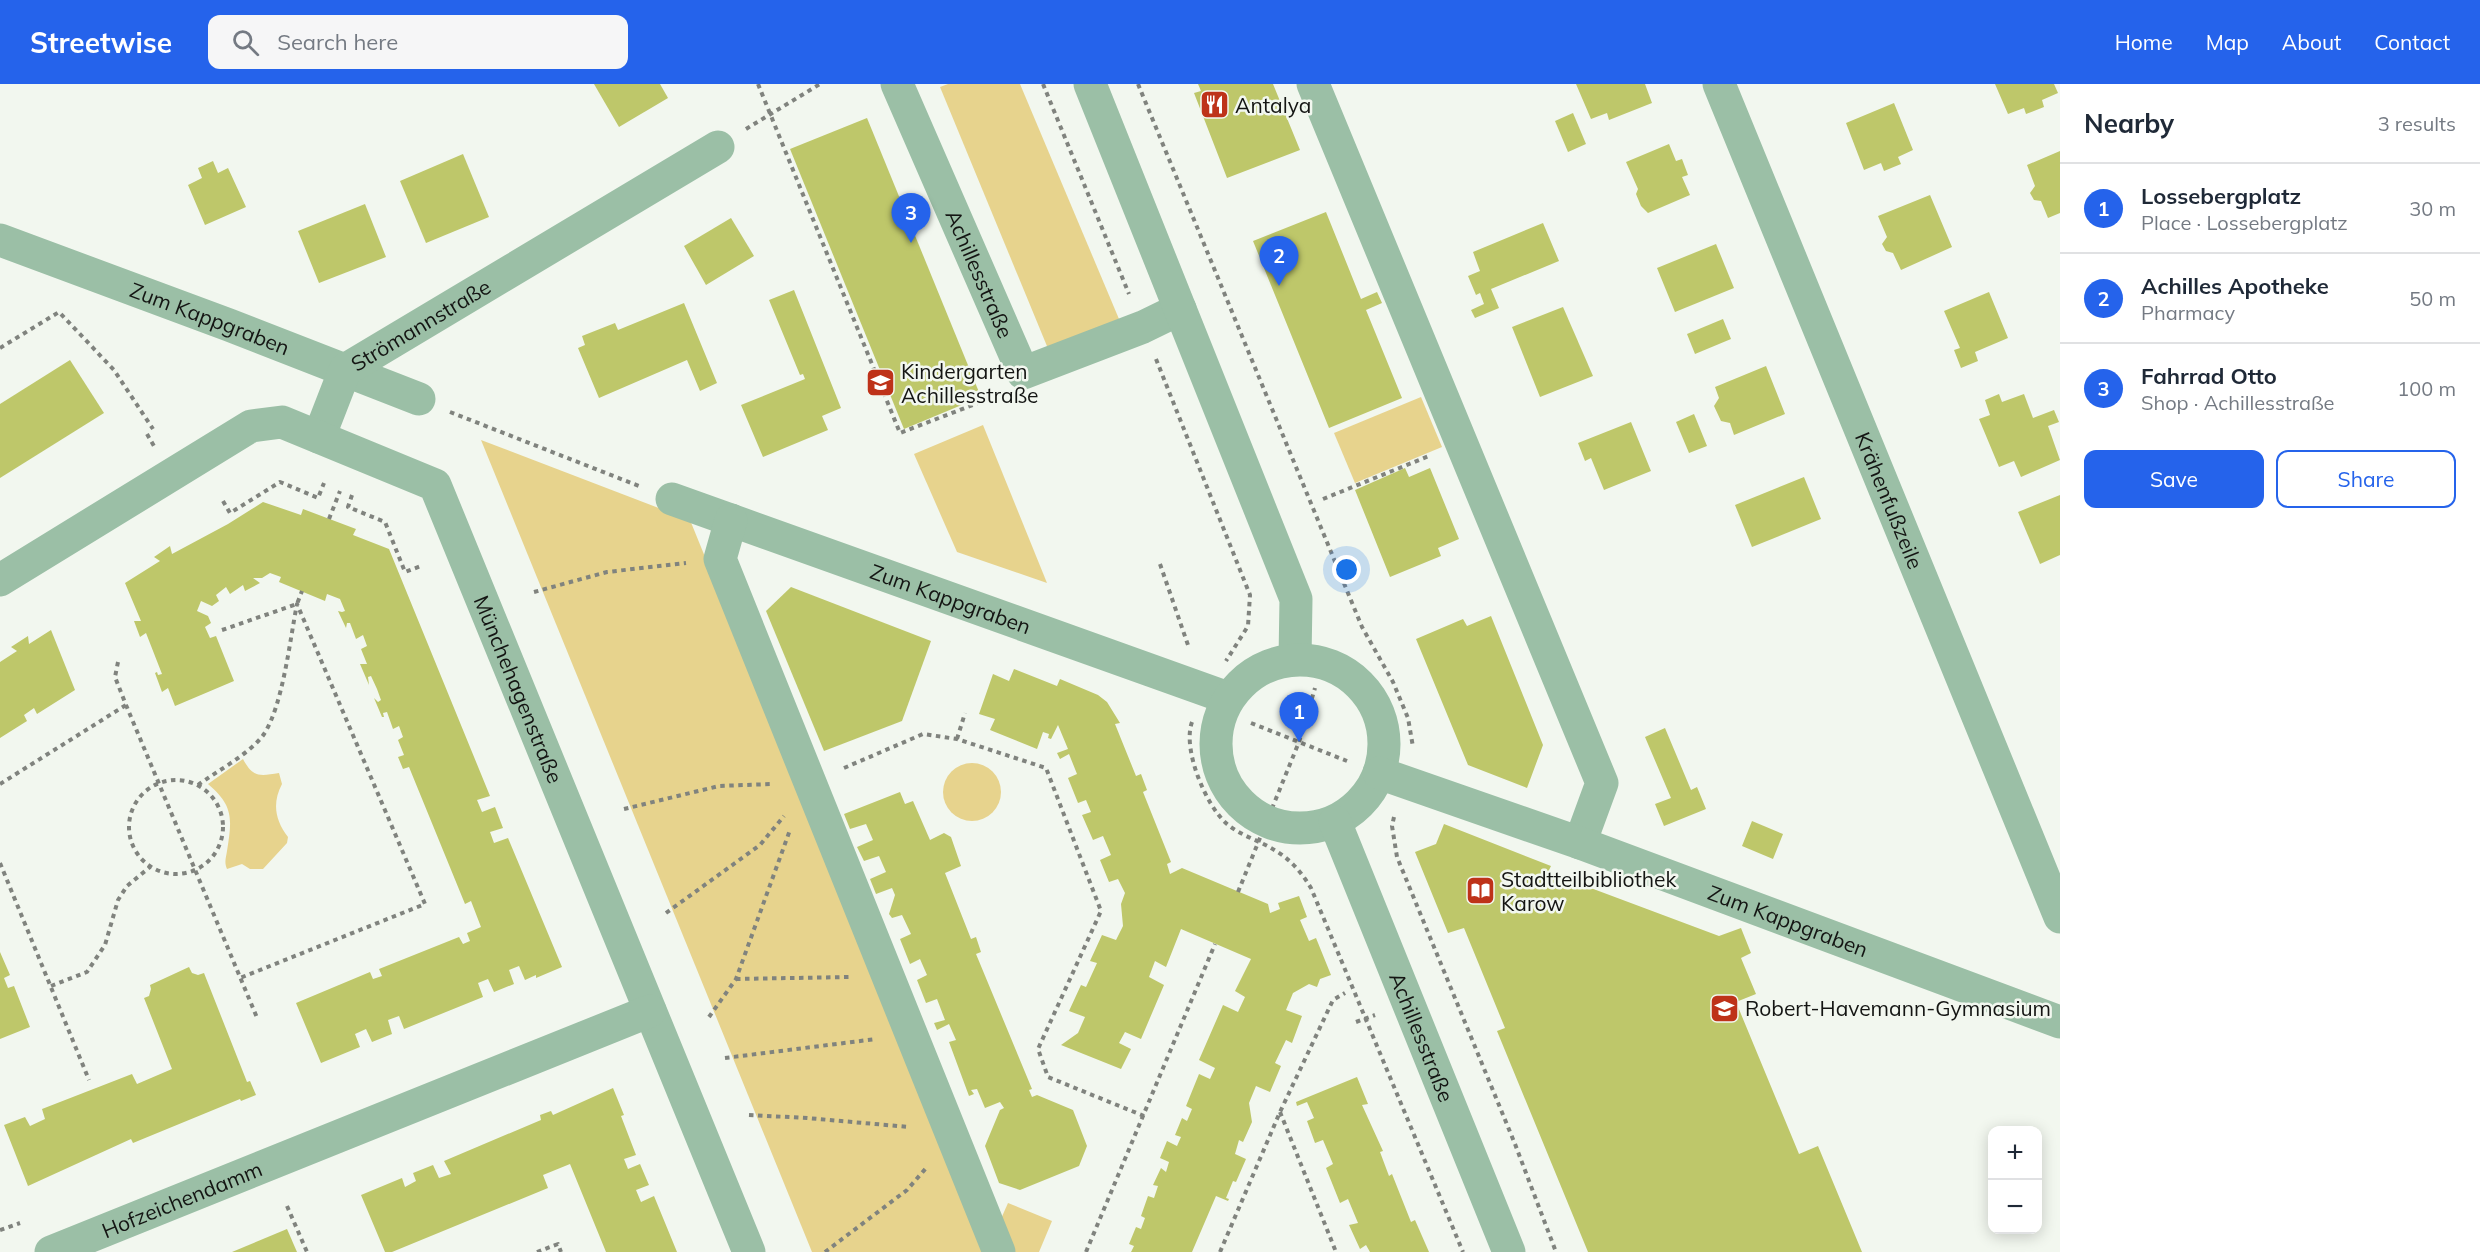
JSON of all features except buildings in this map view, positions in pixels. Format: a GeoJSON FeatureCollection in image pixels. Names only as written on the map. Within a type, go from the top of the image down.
{"type":"FeatureCollection","features":[{"type":"Feature","properties":{"kind":"street","name":"Achillesstraße"},"geometry":{"type":"LineString","coordinates":[[897,84],[1023,373],[1143,327],[1180,309]]}},
{"type":"Feature","properties":{"kind":"street"},"geometry":{"type":"LineString","coordinates":[[1090,84],[1296,599],[1307,660]]}},
{"type":"Feature","properties":{"kind":"street"},"geometry":{"type":"LineString","coordinates":[[1312,84],[1602,783],[1580,843]]}},
{"type":"Feature","properties":{"kind":"street","name":"Krähenfußzeile"},"geometry":{"type":"LineString","coordinates":[[1719,84],[2060,917]]}},
{"type":"Feature","properties":{"kind":"street","name":"Strömannstraße"},"geometry":{"type":"LineString","coordinates":[[319,437],[345,370],[718,147]]}},
{"type":"Feature","properties":{"kind":"street","name":"Zum Kappgraben"},"geometry":{"type":"LineString","coordinates":[[0,240],[419,399]]}},
{"type":"Feature","properties":{"kind":"street"},"geometry":{"type":"LineString","coordinates":[[0,580],[251,426],[282,422],[319,437]]}},
{"type":"Feature","properties":{"kind":"street","name":"Münchehagenstraße"},"geometry":{"type":"LineString","coordinates":[[319,437],[435,485],[749,1252]]}},
{"type":"Feature","properties":{"kind":"street","name":"Zum Kappgraben"},"geometry":{"type":"LineString","coordinates":[[672,499],[1217,694]]}},
{"type":"Feature","properties":{"kind":"street"},"geometry":{"type":"LineString","coordinates":[[731,520],[720,559],[999,1252]]}},
{"type":"Feature","properties":{"kind":"street"},"geometry":{"type":"LineString","coordinates":[[1307,660],[1352,676],[1376,704],[1391,777],[1335,822],[1263,832],[1225,783],[1216,755],[1217,694],[1269,665],[1307,660]]}},
{"type":"Feature","properties":{"kind":"street","name":"Zum Kappgraben"},"geometry":{"type":"LineString","coordinates":[[1391,777],[1580,843],[2060,1022]]}},
{"type":"Feature","properties":{"kind":"street","name":"Achillesstraße"},"geometry":{"type":"LineString","coordinates":[[1335,822],[1509,1252]]}},
{"type":"Feature","properties":{"kind":"street","name":"Hofzeichendamm"},"geometry":{"type":"LineString","coordinates":[[51,1252],[650,1011]]}},
{"type":"Feature","properties":{"kind":"path"},"geometry":{"type":"LineString","coordinates":[[758,84],[900,433],[1002,394]]}},
{"type":"Feature","properties":{"kind":"path"},"geometry":{"type":"LineString","coordinates":[[718,147],[819,84]]}},
{"type":"Feature","properties":{"kind":"path"},"geometry":{"type":"LineString","coordinates":[[1138,84],[1359,620],[1377,657],[1393,682],[1408,718],[1414,759],[1391,777]]}},
{"type":"Feature","properties":{"kind":"path"},"geometry":{"type":"LineString","coordinates":[[0,348],[59,312],[114,370],[153,429]]}},
{"type":"Feature","properties":{"kind":"path"},"geometry":{"type":"LineString","coordinates":[[419,399],[672,499]]}},
{"type":"Feature","properties":{"kind":"path"},"geometry":{"type":"LineString","coordinates":[[1323,499],[1430,456]]}},
{"type":"Feature","properties":{"kind":"path"},"geometry":{"type":"LineString","coordinates":[[223,501],[230,513],[280,482],[318,498],[324,483]]}},
{"type":"Feature","properties":{"kind":"path"},"geometry":{"type":"LineString","coordinates":[[329,519],[340,490]]}},
{"type":"Feature","properties":{"kind":"path"},"geometry":{"type":"LineString","coordinates":[[352,495],[348,507],[386,522],[405,572],[421,566]]}},
{"type":"Feature","properties":{"kind":"path"},"geometry":{"type":"LineString","coordinates":[[534,592],[607,572],[720,559]]}},
{"type":"Feature","properties":{"kind":"path"},"geometry":{"type":"LineString","coordinates":[[1160,564],[1191,654]]}},
{"type":"Feature","properties":{"kind":"path"},"geometry":{"type":"LineString","coordinates":[[198,785],[248,749],[263,735],[276,710],[297,604],[302,591]]}},
{"type":"Feature","properties":{"kind":"path"},"geometry":{"type":"LineString","coordinates":[[222,630],[297,604]]}},
{"type":"Feature","properties":{"kind":"path"},"geometry":{"type":"LineString","coordinates":[[240,978],[425,904],[297,604]]}},
{"type":"Feature","properties":{"kind":"path"},"geometry":{"type":"LineString","coordinates":[[1248,626],[1217,694],[1197,706],[1189,729],[1195,770],[1212,805],[1227,824],[1263,832],[1276,850],[1300,870],[1311,888],[1463,1252]]}},
{"type":"Feature","properties":{"kind":"path"},"geometry":{"type":"LineString","coordinates":[[1238,892],[1299,742],[1314,692],[1307,660]]}},
{"type":"Feature","properties":{"kind":"path"},"geometry":{"type":"LineString","coordinates":[[118,662],[115,677],[258,1020]]}},
{"type":"Feature","properties":{"kind":"path"},"geometry":{"type":"LineString","coordinates":[[1217,694],[1250,722],[1391,777]]}},
{"type":"Feature","properties":{"kind":"path"},"geometry":{"type":"LineString","coordinates":[[0,784],[126,705]]}},
{"type":"Feature","properties":{"kind":"path"},"geometry":{"type":"LineString","coordinates":[[957,739],[965,713]]}},
{"type":"Feature","properties":{"kind":"path"},"geometry":{"type":"LineString","coordinates":[[624,809],[719,786],[811,783],[923,734],[957,739],[1046,768],[1101,910],[1038,1049],[1048,1077],[1144,1116]]}},
{"type":"Feature","properties":{"kind":"path"},"geometry":{"type":"LineString","coordinates":[[1391,777],[1392,826],[1396,857],[1515,1144],[1556,1252]]}},
{"type":"Feature","properties":{"kind":"path"},"geometry":{"type":"LineString","coordinates":[[173,779],[198,785],[213,797],[221,810],[224,827],[218,851],[208,863],[196,871],[178,875],[161,873],[150,867],[137,854],[130,839],[129,819],[133,807],[141,795],[159,783],[173,779]]}},
{"type":"Feature","properties":{"kind":"path"},"geometry":{"type":"LineString","coordinates":[[666,913],[760,846],[811,783]]}},
{"type":"Feature","properties":{"kind":"path"},"geometry":{"type":"LineString","coordinates":[[709,1017],[736,979],[780,854],[811,783]]}},
{"type":"Feature","properties":{"kind":"path"},"geometry":{"type":"LineString","coordinates":[[0,863],[89,1080]]}},
{"type":"Feature","properties":{"kind":"path"},"geometry":{"type":"LineString","coordinates":[[51,986],[87,972],[105,945],[118,900],[127,886],[150,867]]}},
{"type":"Feature","properties":{"kind":"path"},"geometry":{"type":"LineString","coordinates":[[1086,1252],[1215,944]]}},
{"type":"Feature","properties":{"kind":"path"},"geometry":{"type":"LineString","coordinates":[[736,979],[889,976]]}},
{"type":"Feature","properties":{"kind":"path"},"geometry":{"type":"LineString","coordinates":[[1220,1252],[1280,1112],[1333,1000],[1345,993]]}},
{"type":"Feature","properties":{"kind":"path"},"geometry":{"type":"LineString","coordinates":[[726,1058],[913,1035]]}},
{"type":"Feature","properties":{"kind":"path"},"geometry":{"type":"LineString","coordinates":[[1280,1112],[1336,1252]]}},
{"type":"Feature","properties":{"kind":"path"},"geometry":{"type":"LineString","coordinates":[[749,1115],[807,1118],[952,1134]]}},
{"type":"Feature","properties":{"kind":"path"},"geometry":{"type":"LineString","coordinates":[[825,1252],[907,1190],[952,1134]]}},
{"type":"Feature","properties":{"kind":"path"},"geometry":{"type":"LineString","coordinates":[[287,1206],[307,1252]]}},
{"type":"Feature","properties":{"kind":"path"},"geometry":{"type":"LineString","coordinates":[[0,1230],[20,1223]]}},
{"type":"Feature","properties":{"kind":"path"},"geometry":{"type":"LineString","coordinates":[[537,1252],[558,1244],[561,1252]]}},
{"type":"Feature","properties":{"kind":"shaded area"},"geometry":{"type":"Polygon","coordinates":[[[948,84],[1020,84],[1119,319],[1049,351],[940,87],[948,84]]]}},
{"type":"Feature","properties":{"kind":"shaded area"},"geometry":{"type":"Polygon","coordinates":[[[1421,397],[1442,447],[1355,483],[1334,433],[1421,397]]]}},
{"type":"Feature","properties":{"kind":"shaded area"},"geometry":{"type":"Polygon","coordinates":[[[983,425],[1047,583],[957,552],[914,454],[983,425]]]}},
{"type":"Feature","properties":{"kind":"shaded area"},"geometry":{"type":"Polygon","coordinates":[[[481,440],[690,520],[988,1252],[812,1252],[481,440]]]}},
{"type":"Feature","properties":{"kind":"shaded area"},"geometry":{"type":"Polygon","coordinates":[[[243,759],[254,773],[267,775],[279,773],[282,784],[277,798],[276,811],[280,824],[288,837],[287,843],[263,869],[250,869],[242,864],[227,869],[225,862],[230,830],[229,814],[223,799],[208,784],[243,759]]]}},
{"type":"Feature","properties":{"kind":"shaded area"},"geometry":{"type":"Polygon","coordinates":[[[972,763],[983,765],[996,776],[1001,792],[999,803],[988,816],[972,821],[961,819],[948,808],[943,792],[945,781],[956,768],[972,763]]]}},
{"type":"Feature","properties":{"kind":"shaded area"},"geometry":{"type":"Polygon","coordinates":[[[1008,1203],[1052,1221],[1039,1252],[1012,1252],[1000,1221],[1008,1203]]]}},
{"type":"Feature","properties":{"kind":"place","name":"Antalya"},"geometry":{"type":"Point","coordinates":[1214,105]}},
{"type":"Feature","properties":{"kind":"place","name":"Fahrrad Otto"},"geometry":{"type":"Point","coordinates":[911,243]}},
{"type":"Feature","properties":{"kind":"place","name":"Achilles Apotheke"},"geometry":{"type":"Point","coordinates":[1279,286]}},
{"type":"Feature","properties":{"kind":"place","name":"Kindergarten Achillesstraße"},"geometry":{"type":"Point","coordinates":[880,383]}},
{"type":"Feature","properties":{"kind":"place","name":"Lossebergplatz"},"geometry":{"type":"Point","coordinates":[1299,742]}},
{"type":"Feature","properties":{"kind":"place","name":"Stadtteilbibliothek Karow"},"geometry":{"type":"Point","coordinates":[1480,891]}},
{"type":"Feature","properties":{"kind":"place","name":"Robert-Havemann-Gymnasium"},"geometry":{"type":"Point","coordinates":[1724,1008]}}]}
